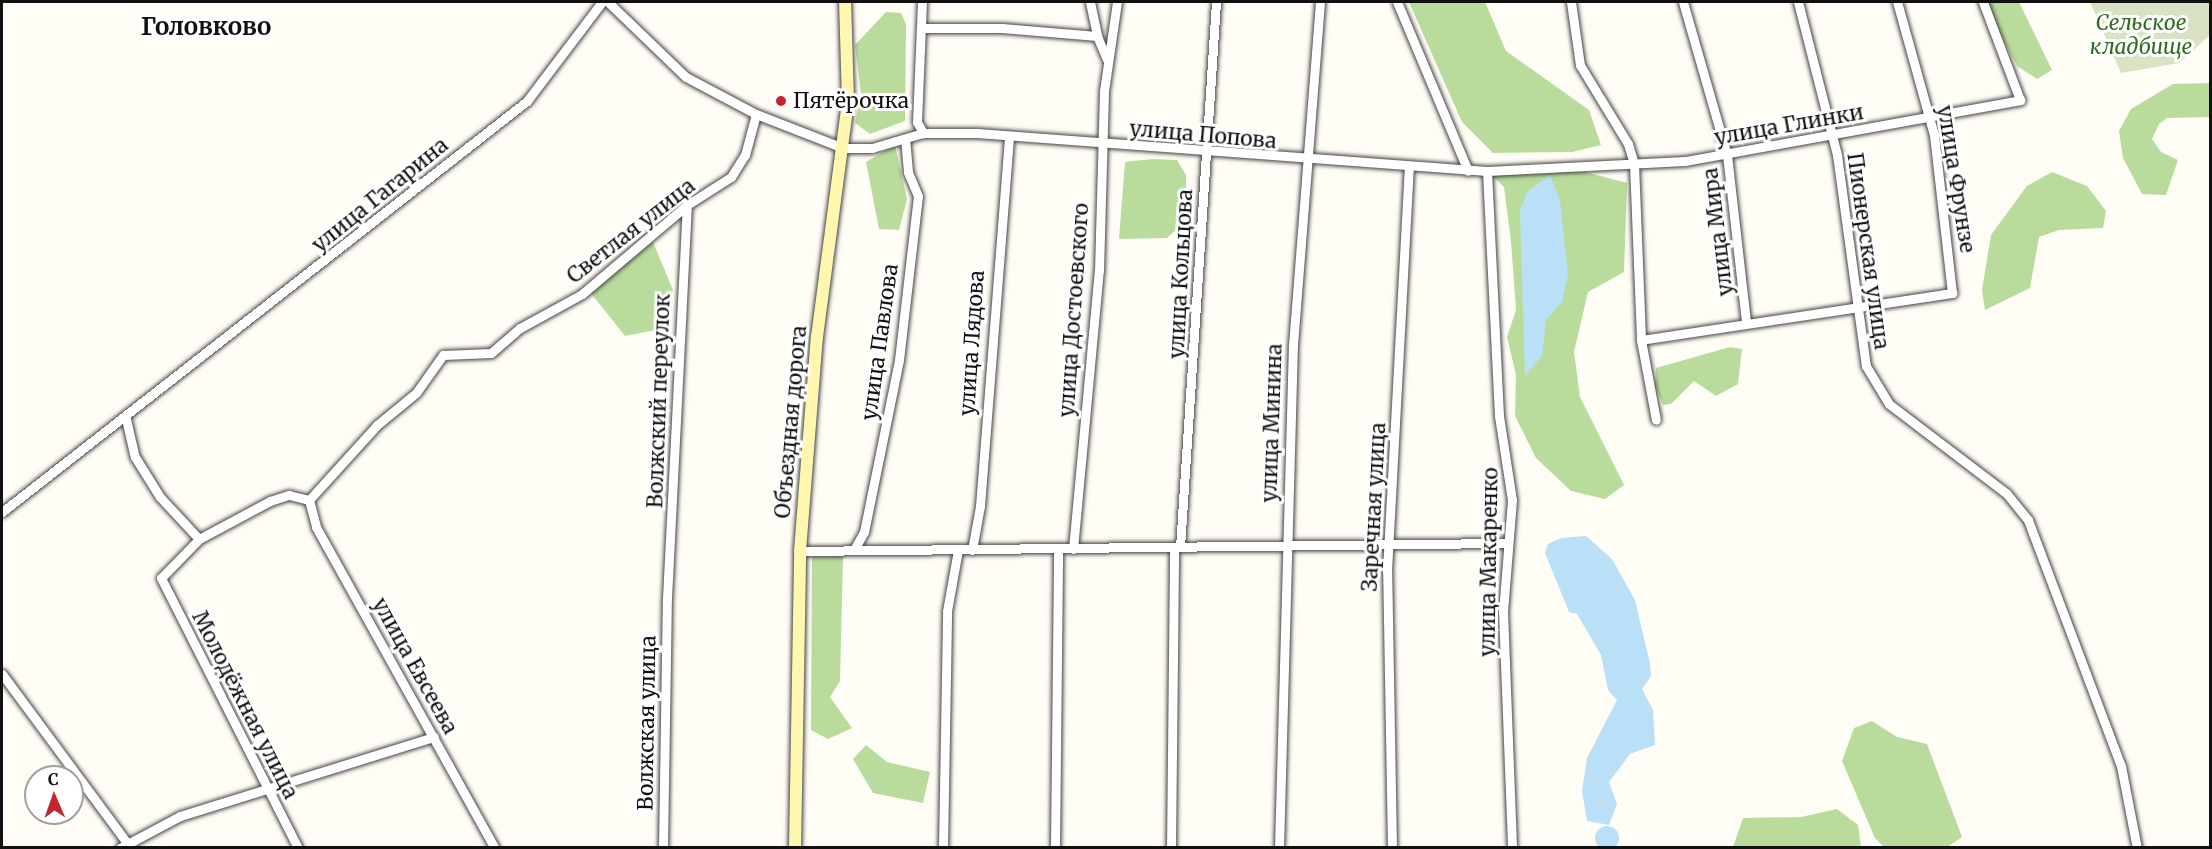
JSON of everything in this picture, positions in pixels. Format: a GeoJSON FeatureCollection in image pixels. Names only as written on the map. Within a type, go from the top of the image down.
{"type":"FeatureCollection","features":[{"type":"Feature","properties":{"kind":"main road","name":"Объездная дорога"},"geometry":{"type":"LineString","coordinates":[[795,848],[800,551],[817,337],[843,148],[849,56],[845,2]]}},
{"type":"Feature","properties":{"kind":"street","name":"улица Гагарина"},"geometry":{"type":"LineString","coordinates":[[2,512],[158,395],[526,101],[602,2]]}},
{"type":"Feature","properties":{"kind":"street"},"geometry":{"type":"LineString","coordinates":[[608,2],[686,77],[756,114],[843,148]]}},
{"type":"Feature","properties":{"kind":"street"},"geometry":{"type":"LineString","coordinates":[[922,2],[924,28],[917,122],[922,133]]}},
{"type":"Feature","properties":{"kind":"street"},"geometry":{"type":"LineString","coordinates":[[1090,2],[1096,36],[1107,60]]}},
{"type":"Feature","properties":{"kind":"street","name":"улица Достоевского"},"geometry":{"type":"LineString","coordinates":[[1073,549],[1099,271],[1100,144],[1107,60],[1117,2]]}},
{"type":"Feature","properties":{"kind":"street","name":"улица Кольцова"},"geometry":{"type":"LineString","coordinates":[[1171,848],[1177,548],[1216,2]]}},
{"type":"Feature","properties":{"kind":"street","name":"улица Минина"},"geometry":{"type":"LineString","coordinates":[[1279,848],[1286,548],[1306,162],[1320,2]]}},
{"type":"Feature","properties":{"kind":"street"},"geometry":{"type":"LineString","coordinates":[[1397,2],[1468,171]]}},
{"type":"Feature","properties":{"kind":"street"},"geometry":{"type":"LineString","coordinates":[[1572,2],[1580,65],[1628,144],[1634,164],[1641,340],[1656,420]]}},
{"type":"Feature","properties":{"kind":"street","name":"улица Мира"},"geometry":{"type":"LineString","coordinates":[[1683,2],[1726,155],[1746,321]]}},
{"type":"Feature","properties":{"kind":"street","name":"Пионерская улица"},"geometry":{"type":"LineString","coordinates":[[1798,2],[1833,136],[1854,308],[1866,366],[1889,404],[2020,506],[2078,644],[2121,766],[2137,848]]}},
{"type":"Feature","properties":{"kind":"street","name":"улица Фрунзе"},"geometry":{"type":"LineString","coordinates":[[1854,308],[1952,293],[1949,231],[1930,117],[1897,2]]}},
{"type":"Feature","properties":{"kind":"street","name":"улица Глинки"},"geometry":{"type":"LineString","coordinates":[[1563,168],[1726,155],[2020,100],[1983,2]]}},
{"type":"Feature","properties":{"kind":"street"},"geometry":{"type":"LineString","coordinates":[[924,28],[1002,28],[1096,36]]}},
{"type":"Feature","properties":{"kind":"street","name":"Светлая улица"},"geometry":{"type":"LineString","coordinates":[[309,500],[377,424],[416,393],[444,355],[491,353],[520,328],[582,294],[687,205],[740,167],[756,114]]}},
{"type":"Feature","properties":{"kind":"street","name":"улица Попова"},"geometry":{"type":"LineString","coordinates":[[843,148],[905,140],[922,133],[1100,144],[1408,169],[1487,171],[1563,168]]}},
{"type":"Feature","properties":{"kind":"street","name":"улица Лядова"},"geometry":{"type":"LineString","coordinates":[[972,550],[980,506],[1009,139]]}},
{"type":"Feature","properties":{"kind":"street","name":"улица Павлова"},"geometry":{"type":"LineString","coordinates":[[855,548],[864,532],[899,360],[918,196],[908,172],[905,140]]}},
{"type":"Feature","properties":{"kind":"street","name":"Заречная улица"},"geometry":{"type":"LineString","coordinates":[[1392,848],[1391,545],[1408,169]]}},
{"type":"Feature","properties":{"kind":"street","name":"улица Макаренко"},"geometry":{"type":"LineString","coordinates":[[1487,171],[1499,416],[1509,454],[1512,500],[1506,543],[1503,611],[1512,848]]}},
{"type":"Feature","properties":{"kind":"street","name":"Волжский переулок"},"geometry":{"type":"LineString","coordinates":[[667,598],[687,205]]}},
{"type":"Feature","properties":{"kind":"street"},"geometry":{"type":"LineString","coordinates":[[1641,340],[1746,321],[1854,308]]}},
{"type":"Feature","properties":{"kind":"street"},"geometry":{"type":"LineString","coordinates":[[126,419],[135,457],[160,497],[199,539],[281,496],[309,500]]}},
{"type":"Feature","properties":{"kind":"street","name":"улица Евсеева"},"geometry":{"type":"LineString","coordinates":[[309,500],[316,527],[495,848]]}},
{"type":"Feature","properties":{"kind":"street","name":"Молодёжная улица"},"geometry":{"type":"LineString","coordinates":[[199,539],[161,578],[298,848]]}},
{"type":"Feature","properties":{"kind":"street"},"geometry":{"type":"LineString","coordinates":[[800,551],[855,548],[958,550],[1286,548],[1506,543]]}},
{"type":"Feature","properties":{"kind":"street"},"geometry":{"type":"LineString","coordinates":[[1055,848],[1058,549]]}},
{"type":"Feature","properties":{"kind":"street"},"geometry":{"type":"LineString","coordinates":[[943,848],[947,611],[958,550]]}},
{"type":"Feature","properties":{"kind":"street","name":"Волжская улица"},"geometry":{"type":"LineString","coordinates":[[663,848],[667,598]]}},
{"type":"Feature","properties":{"kind":"street"},"geometry":{"type":"LineString","coordinates":[[2,674],[130,845],[180,816],[266,787],[434,737]]}},
{"type":"Feature","properties":{"kind":"green space"},"geometry":{"type":"Polygon","coordinates":[[[1409,2],[1485,2],[1506,51],[1589,110],[1601,145],[1572,152],[1493,153],[1462,122],[1409,2]]]}},
{"type":"Feature","properties":{"kind":"green space"},"geometry":{"type":"Polygon","coordinates":[[[1983,2],[2019,2],[2052,70],[2037,79],[2017,66],[1983,2]]]}},
{"type":"Feature","properties":{"kind":"green space","name":"Сельское кладбище"},"geometry":{"type":"Polygon","coordinates":[[[2090,2],[2210,2],[2210,35],[2179,63],[2121,73],[2090,2]]]}},
{"type":"Feature","properties":{"kind":"green space"},"geometry":{"type":"Polygon","coordinates":[[[886,12],[901,13],[906,24],[905,121],[870,134],[855,123],[861,94],[855,45],[886,12]]]}},
{"type":"Feature","properties":{"kind":"green space"},"geometry":{"type":"Polygon","coordinates":[[[2210,83],[2210,117],[2167,118],[2159,124],[2152,139],[2161,152],[2178,160],[2166,195],[2142,194],[2123,158],[2119,131],[2131,109],[2173,84],[2210,83]]]}},
{"type":"Feature","properties":{"kind":"green space"},"geometry":{"type":"Polygon","coordinates":[[[895,145],[907,199],[899,230],[879,229],[866,162],[895,145]]]}},
{"type":"Feature","properties":{"kind":"green space"},"geometry":{"type":"Polygon","coordinates":[[[1152,159],[1177,160],[1186,175],[1186,221],[1167,238],[1119,239],[1125,162],[1152,159]]]}},
{"type":"Feature","properties":{"kind":"green space"},"geometry":{"type":"Polygon","coordinates":[[[1489,172],[1585,172],[1627,183],[1624,272],[1588,292],[1574,352],[1580,397],[1624,485],[1605,499],[1571,491],[1536,458],[1515,416],[1516,375],[1507,337],[1516,310],[1511,241],[1504,187],[1489,172]]]}},
{"type":"Feature","properties":{"kind":"green space"},"geometry":{"type":"Polygon","coordinates":[[[2052,172],[2087,186],[2106,211],[2103,228],[2059,230],[2039,237],[2030,288],[1985,310],[1982,290],[1991,235],[2027,186],[2052,172]]]}},
{"type":"Feature","properties":{"kind":"green space"},"geometry":{"type":"Polygon","coordinates":[[[653,242],[673,290],[655,330],[625,336],[590,292],[653,242]]]}},
{"type":"Feature","properties":{"kind":"green space"},"geometry":{"type":"Polygon","coordinates":[[[1730,347],[1742,349],[1738,384],[1716,396],[1694,381],[1671,404],[1663,405],[1655,386],[1656,368],[1730,347]]]}},
{"type":"Feature","properties":{"kind":"green space"},"geometry":{"type":"Polygon","coordinates":[[[843,556],[840,681],[830,697],[852,728],[828,739],[811,730],[812,557],[843,556]]]}},
{"type":"Feature","properties":{"kind":"green space"},"geometry":{"type":"Polygon","coordinates":[[[1872,721],[1897,737],[1927,744],[1962,837],[1946,848],[1884,847],[1875,838],[1842,761],[1854,728],[1872,721]]]}},
{"type":"Feature","properties":{"kind":"green space"},"geometry":{"type":"Polygon","coordinates":[[[866,745],[887,762],[930,772],[923,803],[873,793],[853,759],[866,745]]]}},
{"type":"Feature","properties":{"kind":"green space"},"geometry":{"type":"Polygon","coordinates":[[[1837,809],[1858,825],[1861,847],[1733,847],[1743,818],[1801,817],[1837,809]]]}},
{"type":"Feature","properties":{"kind":"water"},"geometry":{"type":"Polygon","coordinates":[[[1550,175],[1560,201],[1568,275],[1562,302],[1546,320],[1542,356],[1525,376],[1520,211],[1527,192],[1550,175]]]}},
{"type":"Feature","properties":{"kind":"water"},"geometry":{"type":"Polygon","coordinates":[[[1586,536],[1612,559],[1635,600],[1651,676],[1642,689],[1653,710],[1655,745],[1630,754],[1609,782],[1617,804],[1609,825],[1587,821],[1582,791],[1587,758],[1617,700],[1608,690],[1601,655],[1577,614],[1569,612],[1545,553],[1548,544],[1561,538],[1586,536]]]}},
{"type":"Feature","properties":{"kind":"water"},"geometry":{"type":"Polygon","coordinates":[[[1607,826],[1616,829],[1619,838],[1616,847],[1607,850],[1598,847],[1595,838],[1598,829],[1607,826]]]}},
{"type":"Feature","properties":{"kind":"place","name":"Пятёрочка"},"geometry":{"type":"Point","coordinates":[781,101]}},
{"type":"Feature","properties":{"kind":"district","name":"Головково"},"geometry":{"type":"Point","coordinates":[206,27]}}]}
